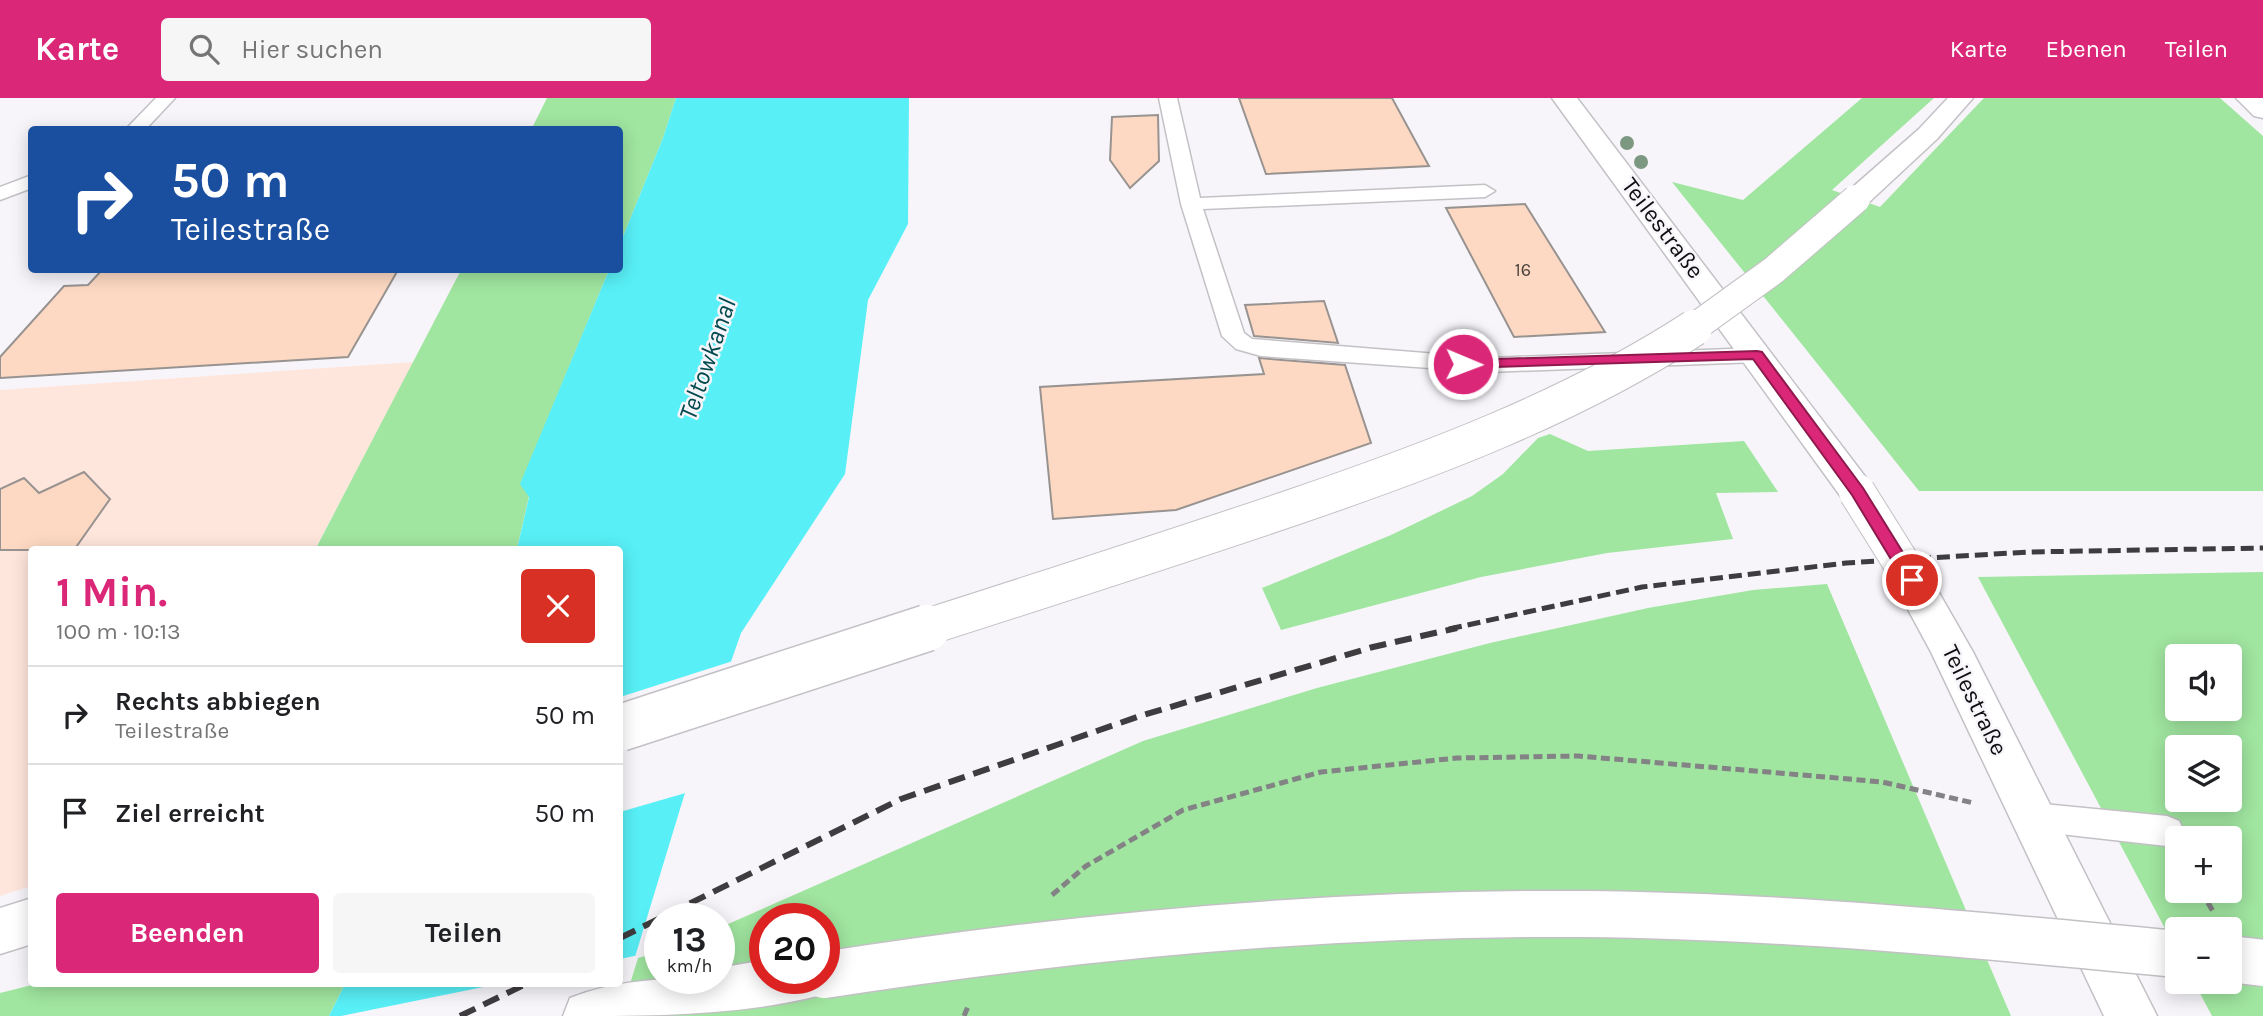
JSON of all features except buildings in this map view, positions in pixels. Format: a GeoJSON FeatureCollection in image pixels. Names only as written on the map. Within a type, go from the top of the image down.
{"type":"FeatureCollection","features":[{"type":"Feature","properties":{"kind":"main road","name":"Teilestraße"},"geometry":{"type":"LineString","coordinates":[[1564,98],[1857,492],[1912,580],[1939,627],[2131,1016]]}},
{"type":"Feature","properties":{"kind":"main road"},"geometry":{"type":"LineString","coordinates":[[623,727],[1243,523],[1416,463],[1534,413],[1604,380],[1687,332],[1805,244],[1928,134],[1961,98]]}},
{"type":"Feature","properties":{"kind":"main road"},"geometry":{"type":"LineString","coordinates":[[2248,98],[2263,111]]}},
{"type":"Feature","properties":{"kind":"main road"},"geometry":{"type":"LineString","coordinates":[[840,973],[1182,929],[1314,919],[1430,915],[1603,914],[1817,922],[2165,953]]}},
{"type":"Feature","properties":{"kind":"main road"},"geometry":{"type":"LineString","coordinates":[[0,931],[28,922]]}},
{"type":"Feature","properties":{"kind":"main road"},"geometry":{"type":"LineString","coordinates":[[2242,950],[2263,963]]}},
{"type":"Feature","properties":{"kind":"main road"},"geometry":{"type":"LineString","coordinates":[[589,1016],[749,988]]}},
{"type":"Feature","properties":{"kind":"lane"},"geometry":{"type":"LineString","coordinates":[[138,126],[166,98]]}},
{"type":"Feature","properties":{"kind":"lane"},"geometry":{"type":"LineString","coordinates":[[1168,98],[1191,204],[1234,336],[1244,344],[1275,350],[1487,365],[1757,355]]}},
{"type":"Feature","properties":{"kind":"lane"},"geometry":{"type":"LineString","coordinates":[[0,194],[28,183]]}},
{"type":"Feature","properties":{"kind":"lane"},"geometry":{"type":"LineString","coordinates":[[1191,204],[1485,191]]}},
{"type":"Feature","properties":{"kind":"lane"},"geometry":{"type":"LineString","coordinates":[[2033,817],[2165,831]]}},
{"type":"Feature","properties":{"kind":"path"},"geometry":{"type":"LineString","coordinates":[[1047,898],[1086,866],[1183,810],[1321,772],[1457,758],[1578,756],[1882,782],[2033,817]]}},
{"type":"Feature","properties":{"kind":"path"},"geometry":{"type":"LineString","coordinates":[[964,1016],[974,994]]}},
{"type":"Feature","properties":{"kind":"shaded area"},"geometry":{"type":"Polygon","coordinates":[[[414,362],[317,546],[28,546],[28,887],[0,896],[0,390],[414,362]]]}},
{"type":"Feature","properties":{"kind":"green space"},"geometry":{"type":"Polygon","coordinates":[[[547,98],[676,98],[663,138],[623,237],[623,126],[533,126],[547,98]]]}},
{"type":"Feature","properties":{"kind":"green space"},"geometry":{"type":"Polygon","coordinates":[[[1862,98],[1934,98],[1832,190],[1880,207],[1984,98],[2220,98],[2263,136],[2263,491],[1919,491],[1672,182],[1743,200],[1862,98]]]}},
{"type":"Feature","properties":{"kind":"green space"},"geometry":{"type":"Polygon","coordinates":[[[459,273],[608,273],[521,483],[529,496],[518,546],[317,546],[459,273]]]}},
{"type":"Feature","properties":{"kind":"green space"},"geometry":{"type":"Polygon","coordinates":[[[1550,434],[1588,451],[1744,441],[1778,492],[1716,493],[1733,539],[1607,553],[1481,577],[1281,630],[1262,588],[1391,535],[1472,496],[1503,474],[1538,438],[1550,434]]]}},
{"type":"Feature","properties":{"kind":"green space"},"geometry":{"type":"Polygon","coordinates":[[[2263,572],[2263,1016],[2212,1016],[2200,994],[2242,994],[2242,917],[2165,917],[2165,928],[1978,577],[2263,572]]]}},
{"type":"Feature","properties":{"kind":"green space"},"geometry":{"type":"Polygon","coordinates":[[[1827,584],[2011,1016],[617,1016],[634,959],[644,956],[644,994],[735,994],[735,921],[749,915],[749,994],[840,994],[840,903],[776,903],[1143,741],[1317,688],[1490,643],[1648,608],[1753,590],[1827,584]]]}},
{"type":"Feature","properties":{"kind":"green space"},"geometry":{"type":"Polygon","coordinates":[[[28,986],[344,987],[329,1016],[0,1016],[0,993],[28,986]]]}},
{"type":"Feature","properties":{"kind":"water","name":"Teltowkanal"},"geometry":{"type":"Polygon","coordinates":[[[676,98],[909,98],[908,224],[868,300],[845,474],[741,633],[684,796],[651,903],[644,903],[644,927],[617,1016],[329,1016],[344,987],[623,987],[623,546],[518,546],[529,497],[520,484],[608,273],[623,273],[623,237],[663,138],[676,98]]]}},
{"type":"Feature","properties":{"kind":"pier"},"geometry":{"type":"Polygon","coordinates":[[[736,660],[689,792],[623,811],[623,696],[736,660]]]}},
{"type":"Feature","properties":{"kind":"pier"},"geometry":{"type":"Polygon","coordinates":[[[639,955],[620,1016],[341,1016],[483,987],[623,987],[623,958],[639,955]]]}},
{"type":"Feature","properties":{"kind":"railway"},"geometry":{"type":"LineString","coordinates":[[1449,629],[1642,587],[1846,563],[2028,552],[2263,548]]}},
{"type":"Feature","properties":{"kind":"railway"},"geometry":{"type":"LineString","coordinates":[[623,937],[901,799],[1140,716],[1373,647],[1457,628]]}},
{"type":"Feature","properties":{"kind":"railway"},"geometry":{"type":"LineString","coordinates":[[460,1016],[520,987]]}},
{"type":"Feature","properties":{"kind":"route"},"geometry":{"type":"LineString","coordinates":[[1463,364],[1757,355],[1857,492],[1912,580]]}}]}
